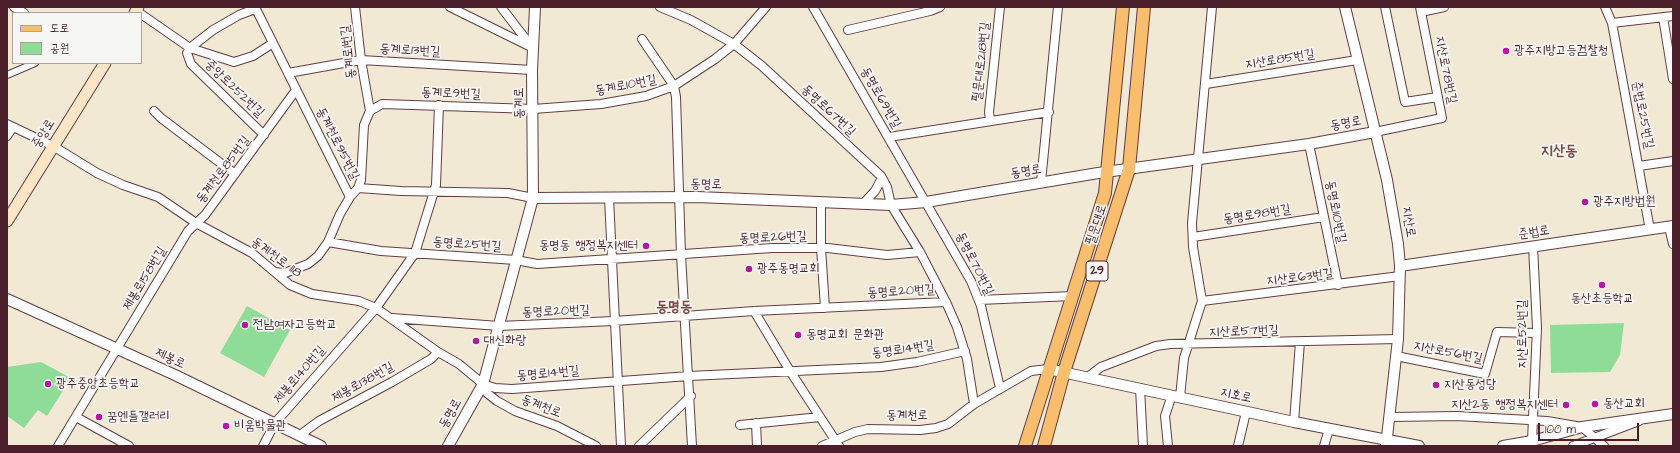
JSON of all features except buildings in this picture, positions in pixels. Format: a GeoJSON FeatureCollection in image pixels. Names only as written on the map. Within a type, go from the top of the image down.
{"type":"FeatureCollection","features":[{"type":"Feature","properties":{"kind":"main road","name":"필문대로"},"geometry":{"type":"LineString","coordinates":[[1025,446],[1048,369],[1073,296],[1105,193],[1106,172],[1110,155],[1123,7]]}},
{"type":"Feature","properties":{"kind":"main road","name":"필문대로"},"geometry":{"type":"LineString","coordinates":[[1044,446],[1064,372],[1129,169],[1144,7]]}},
{"type":"Feature","properties":{"kind":"main road","name":"중앙로"},"geometry":{"type":"LineString","coordinates":[[7,220],[104,64]]}},
{"type":"Feature","properties":{"kind":"street","name":"동계로1번길"},"geometry":{"type":"LineString","coordinates":[[350,197],[358,188],[363,171],[364,125],[370,111],[361,60],[355,7]]}},
{"type":"Feature","properties":{"kind":"street"},"geometry":{"type":"LineString","coordinates":[[450,7],[533,48]]}},
{"type":"Feature","properties":{"kind":"street"},"geometry":{"type":"LineString","coordinates":[[501,7],[533,48]]}},
{"type":"Feature","properties":{"kind":"street","name":"동계로"},"geometry":{"type":"LineString","coordinates":[[533,198],[532,70],[535,7]]}},
{"type":"Feature","properties":{"kind":"street","name":"동명로67번길"},"geometry":{"type":"LineString","coordinates":[[660,7],[691,20],[734,44],[762,66],[882,178],[887,187],[891,205]]}},
{"type":"Feature","properties":{"kind":"street"},"geometry":{"type":"LineString","coordinates":[[734,44],[766,7]]}},
{"type":"Feature","properties":{"kind":"street","name":"동명로69번길"},"geometry":{"type":"LineString","coordinates":[[813,7],[926,202]]}},
{"type":"Feature","properties":{"kind":"street"},"geometry":{"type":"LineString","coordinates":[[848,30],[930,12],[940,7]]}},
{"type":"Feature","properties":{"kind":"street","name":"필문대로218번길"},"geometry":{"type":"LineString","coordinates":[[990,120],[989,112],[1000,7]]}},
{"type":"Feature","properties":{"kind":"street"},"geometry":{"type":"LineString","coordinates":[[1041,182],[1058,7]]}},
{"type":"Feature","properties":{"kind":"street"},"geometry":{"type":"LineString","coordinates":[[1168,446],[1166,416],[1176,396],[1184,358],[1202,301],[1192,223],[1212,7]]}},
{"type":"Feature","properties":{"kind":"street","name":"지산로"},"geometry":{"type":"LineString","coordinates":[[1345,7],[1376,132],[1395,219],[1400,271],[1398,340],[1387,444]]}},
{"type":"Feature","properties":{"kind":"street"},"geometry":{"type":"LineString","coordinates":[[1385,7],[1405,102],[1438,97]]}},
{"type":"Feature","properties":{"kind":"street"},"geometry":{"type":"LineString","coordinates":[[1420,9],[1444,7]]}},
{"type":"Feature","properties":{"kind":"street","name":"준법로25번길"},"geometry":{"type":"LineString","coordinates":[[1605,7],[1612,22],[1650,230]]}},
{"type":"Feature","properties":{"kind":"street"},"geometry":{"type":"LineString","coordinates":[[190,48],[227,21],[255,8]]}},
{"type":"Feature","properties":{"kind":"street","name":"동계천로95번길"},"geometry":{"type":"LineString","coordinates":[[255,8],[350,197],[328,242],[318,256],[308,264],[285,273],[276,272]]}},
{"type":"Feature","properties":{"kind":"street","name":"지산로78번길"},"geometry":{"type":"LineString","coordinates":[[1376,132],[1442,118],[1420,9]]}},
{"type":"Feature","properties":{"kind":"street"},"geometry":{"type":"LineString","coordinates":[[142,15],[190,48],[234,62],[253,56],[273,43]]}},
{"type":"Feature","properties":{"kind":"street"},"geometry":{"type":"LineString","coordinates":[[1612,22],[1673,16]]}},
{"type":"Feature","properties":{"kind":"street"},"geometry":{"type":"LineString","coordinates":[[1663,17],[1673,79]]}},
{"type":"Feature","properties":{"kind":"street"},"geometry":{"type":"LineString","coordinates":[[642,39],[674,86]]}},
{"type":"Feature","properties":{"kind":"street","name":"동계로10번길"},"geometry":{"type":"LineString","coordinates":[[533,109],[601,104],[634,99],[657,93],[674,86],[734,44]]}},
{"type":"Feature","properties":{"kind":"street","name":"중앙로252번길"},"geometry":{"type":"LineString","coordinates":[[190,48],[187,53],[191,64],[264,135]]}},
{"type":"Feature","properties":{"kind":"street","name":"동계로13번길"},"geometry":{"type":"LineString","coordinates":[[288,73],[361,60],[532,70]]}},
{"type":"Feature","properties":{"kind":"street","name":"지산로85번길"},"geometry":{"type":"LineString","coordinates":[[1206,84],[1357,60]]}},
{"type":"Feature","properties":{"kind":"street"},"geometry":{"type":"LineString","coordinates":[[7,75],[33,64]]}},
{"type":"Feature","properties":{"kind":"street","name":"동명로"},"geometry":{"type":"LineString","coordinates":[[674,86],[678,198]]}},
{"type":"Feature","properties":{"kind":"street","name":"동계천로85번길"},"geometry":{"type":"LineString","coordinates":[[196,223],[205,214],[296,90]]}},
{"type":"Feature","properties":{"kind":"street","name":"동계로9번길"},"geometry":{"type":"LineString","coordinates":[[370,111],[382,104],[533,109]]}},
{"type":"Feature","properties":{"kind":"street"},"geometry":{"type":"LineString","coordinates":[[435,191],[439,106]]}},
{"type":"Feature","properties":{"kind":"street"},"geometry":{"type":"LineString","coordinates":[[154,111],[161,118],[235,174]]}},
{"type":"Feature","properties":{"kind":"street","name":"필문대로218번길"},"geometry":{"type":"LineString","coordinates":[[889,137],[1048,112]]}},
{"type":"Feature","properties":{"kind":"street"},"geometry":{"type":"LineString","coordinates":[[7,136],[10,125],[54,146]]}},
{"type":"Feature","properties":{"kind":"street","name":"동명로"},"geometry":{"type":"LineString","coordinates":[[448,445],[483,384],[533,198],[741,198],[821,203],[891,205],[926,202],[1041,182],[1309,144],[1376,132]]}},
{"type":"Feature","properties":{"kind":"street","name":"동명로110번길"},"geometry":{"type":"LineString","coordinates":[[1309,144],[1338,285]]}},
{"type":"Feature","properties":{"kind":"street","name":"동계천로 118"},"geometry":{"type":"LineString","coordinates":[[54,146],[97,173],[117,183],[158,197],[196,223],[252,253],[290,285],[305,292],[359,301],[376,308],[438,352],[460,364],[483,384]]}},
{"type":"Feature","properties":{"kind":"street"},"geometry":{"type":"LineString","coordinates":[[1639,166],[1673,161]]}},
{"type":"Feature","properties":{"kind":"street"},"geometry":{"type":"LineString","coordinates":[[863,204],[875,191],[882,178]]}},
{"type":"Feature","properties":{"kind":"street"},"geometry":{"type":"LineString","coordinates":[[358,188],[508,193],[533,198]]}},
{"type":"Feature","properties":{"kind":"street","name":"동명로25번길"},"geometry":{"type":"LineString","coordinates":[[376,308],[415,253],[435,191]]}},
{"type":"Feature","properties":{"kind":"street"},"geometry":{"type":"LineString","coordinates":[[609,198],[616,380],[621,446]]}},
{"type":"Feature","properties":{"kind":"street"},"geometry":{"type":"LineString","coordinates":[[678,198],[686,316],[692,446]]}},
{"type":"Feature","properties":{"kind":"street","name":"동명로70번길"},"geometry":{"type":"LineString","coordinates":[[926,202],[954,249],[979,300],[1000,388]]}},
{"type":"Feature","properties":{"kind":"street","name":"동명로26번길"},"geometry":{"type":"LineString","coordinates":[[516,260],[537,264],[772,248],[821,248],[821,203]]}},
{"type":"Feature","properties":{"kind":"street"},"geometry":{"type":"LineString","coordinates":[[825,308],[821,248],[887,255],[920,252],[891,205]]}},
{"type":"Feature","properties":{"kind":"street","name":"동명로98번길"},"geometry":{"type":"LineString","coordinates":[[1193,237],[1324,217]]}},
{"type":"Feature","properties":{"kind":"street","name":"제봉로158번길"},"geometry":{"type":"LineString","coordinates":[[58,446],[115,349],[149,297],[188,231],[196,223]]}},
{"type":"Feature","properties":{"kind":"street"},"geometry":{"type":"LineString","coordinates":[[1671,226],[1673,244]]}},
{"type":"Feature","properties":{"kind":"street","name":"준법로"},"geometry":{"type":"LineString","coordinates":[[1400,271],[1533,246],[1671,226]]}},
{"type":"Feature","properties":{"kind":"street","name":"동명로25번길"},"geometry":{"type":"LineString","coordinates":[[328,242],[381,251],[516,260]]}},
{"type":"Feature","properties":{"kind":"street","name":"지산로52번길"},"geometry":{"type":"LineString","coordinates":[[1532,441],[1537,333],[1533,246]]}},
{"type":"Feature","properties":{"kind":"street","name":"동명로20번길"},"geometry":{"type":"LineString","coordinates":[[499,326],[614,322],[754,311],[946,302],[920,252]]}},
{"type":"Feature","properties":{"kind":"street","name":"지산로63번길"},"geometry":{"type":"LineString","coordinates":[[1202,301],[1338,285],[1400,271]]}},
{"type":"Feature","properties":{"kind":"street"},"geometry":{"type":"LineString","coordinates":[[979,300],[1073,296]]}},
{"type":"Feature","properties":{"kind":"street","name":"제봉로"},"geometry":{"type":"LineString","coordinates":[[7,299],[275,423],[321,446]]}},
{"type":"Feature","properties":{"kind":"street"},"geometry":{"type":"LineString","coordinates":[[946,302],[965,352],[974,404]]}},
{"type":"Feature","properties":{"kind":"street","name":"제봉로140번길"},"geometry":{"type":"LineString","coordinates":[[263,446],[275,423],[376,308]]}},
{"type":"Feature","properties":{"kind":"street"},"geometry":{"type":"LineString","coordinates":[[754,311],[790,371],[837,442]]}},
{"type":"Feature","properties":{"kind":"street"},"geometry":{"type":"LineString","coordinates":[[391,318],[499,326]]}},
{"type":"Feature","properties":{"kind":"street","name":"지산로56번길"},"geometry":{"type":"LineString","coordinates":[[1396,356],[1485,374],[1497,332],[1537,333]]}},
{"type":"Feature","properties":{"kind":"street","name":"지산로57번길"},"geometry":{"type":"LineString","coordinates":[[1189,345],[1398,340]]}},
{"type":"Feature","properties":{"kind":"street"},"geometry":{"type":"LineString","coordinates":[[1294,422],[1300,342]]}},
{"type":"Feature","properties":{"kind":"street"},"geometry":{"type":"LineString","coordinates":[[1088,377],[1101,367],[1156,346],[1189,345]]}},
{"type":"Feature","properties":{"kind":"street","name":"제봉로138번길"},"geometry":{"type":"LineString","coordinates":[[300,435],[319,421],[392,382],[431,359],[438,352]]}},
{"type":"Feature","properties":{"kind":"street","name":"동명로14번길"},"geometry":{"type":"LineString","coordinates":[[483,384],[502,389],[616,380],[891,366],[965,352]]}},
{"type":"Feature","properties":{"kind":"street","name":"지호로"},"geometry":{"type":"LineString","coordinates":[[1048,369],[1329,429],[1387,444],[1402,442],[1419,446]]}},
{"type":"Feature","properties":{"kind":"street","name":"동계천로"},"geometry":{"type":"LineString","coordinates":[[822,446],[837,442],[868,429],[920,430],[936,428],[948,424],[974,404],[1000,388],[1031,371],[1048,369]]}},
{"type":"Feature","properties":{"kind":"street","name":"동계천로"},"geometry":{"type":"LineString","coordinates":[[483,384],[487,393],[497,401],[515,410],[557,426],[596,446]]}},
{"type":"Feature","properties":{"kind":"street"},"geometry":{"type":"LineString","coordinates":[[1140,388],[1144,446]]}},
{"type":"Feature","properties":{"kind":"street"},"geometry":{"type":"LineString","coordinates":[[640,446],[690,396]]}},
{"type":"Feature","properties":{"kind":"street"},"geometry":{"type":"LineString","coordinates":[[1238,446],[1246,412]]}},
{"type":"Feature","properties":{"kind":"street"},"geometry":{"type":"LineString","coordinates":[[1503,446],[1532,441],[1582,427],[1673,414]]}},
{"type":"Feature","properties":{"kind":"street"},"geometry":{"type":"LineString","coordinates":[[1391,417],[1457,416],[1532,422],[1547,421],[1582,427],[1604,446]]}},
{"type":"Feature","properties":{"kind":"street"},"geometry":{"type":"LineString","coordinates":[[76,417],[129,446]]}},
{"type":"Feature","properties":{"kind":"street"},"geometry":{"type":"LineString","coordinates":[[740,424],[820,417]]}},
{"type":"Feature","properties":{"kind":"street"},"geometry":{"type":"LineString","coordinates":[[1573,446],[1646,418]]}},
{"type":"Feature","properties":{"kind":"street"},"geometry":{"type":"LineString","coordinates":[[756,423],[757,446]]}},
{"type":"Feature","properties":{"kind":"street"},"geometry":{"type":"LineString","coordinates":[[1324,446],[1329,429]]}},
{"type":"Feature","properties":{"kind":"green space"},"geometry":{"type":"Polygon","coordinates":[[[247,306],[290,330],[264,377],[220,353],[247,306]]]}},
{"type":"Feature","properties":{"kind":"green space"},"geometry":{"type":"Polygon","coordinates":[[[1624,323],[1620,355],[1610,372],[1551,373],[1550,325],[1624,323]]]}},
{"type":"Feature","properties":{"kind":"green space"},"geometry":{"type":"Polygon","coordinates":[[[41,362],[71,378],[47,416],[38,410],[24,428],[7,416],[7,367],[41,362]]]}},
{"type":"Feature","properties":{"kind":"place","name":"광주지방고등검찰청"},"geometry":{"type":"Point","coordinates":[1506,51]}},
{"type":"Feature","properties":{"kind":"place","name":"광주지방법원"},"geometry":{"type":"Point","coordinates":[1585,202]}},
{"type":"Feature","properties":{"kind":"place","name":"동명동 행정복지센터"},"geometry":{"type":"Point","coordinates":[646,246]}},
{"type":"Feature","properties":{"kind":"place","name":"광주동명교회"},"geometry":{"type":"Point","coordinates":[749,269]}},
{"type":"Feature","properties":{"kind":"place","name":"동산초등학교"},"geometry":{"type":"Point","coordinates":[1602,285]}},
{"type":"Feature","properties":{"kind":"place","name":"전남여자고등학교"},"geometry":{"type":"Point","coordinates":[245,325]}},
{"type":"Feature","properties":{"kind":"place","name":"동명교회 문화관"},"geometry":{"type":"Point","coordinates":[798,335]}},
{"type":"Feature","properties":{"kind":"place","name":"대신화랑"},"geometry":{"type":"Point","coordinates":[476,341]}},
{"type":"Feature","properties":{"kind":"place","name":"광주중앙초등학교"},"geometry":{"type":"Point","coordinates":[48,384]}},
{"type":"Feature","properties":{"kind":"place","name":"지산동성당"},"geometry":{"type":"Point","coordinates":[1436,385]}},
{"type":"Feature","properties":{"kind":"place","name":"동산교회"},"geometry":{"type":"Point","coordinates":[1595,404]}},
{"type":"Feature","properties":{"kind":"place","name":"지산2동 행정복지센터"},"geometry":{"type":"Point","coordinates":[1566,405]}},
{"type":"Feature","properties":{"kind":"place","name":"꿈엔들갤러리"},"geometry":{"type":"Point","coordinates":[99,417]}},
{"type":"Feature","properties":{"kind":"place","name":"비움박물관"},"geometry":{"type":"Point","coordinates":[226,426]}},
{"type":"Feature","properties":{"kind":"district","name":"지산동"},"geometry":{"type":"Point","coordinates":[1559,152]}},
{"type":"Feature","properties":{"kind":"district","name":"동명동"},"geometry":{"type":"Point","coordinates":[674,308]}}]}
